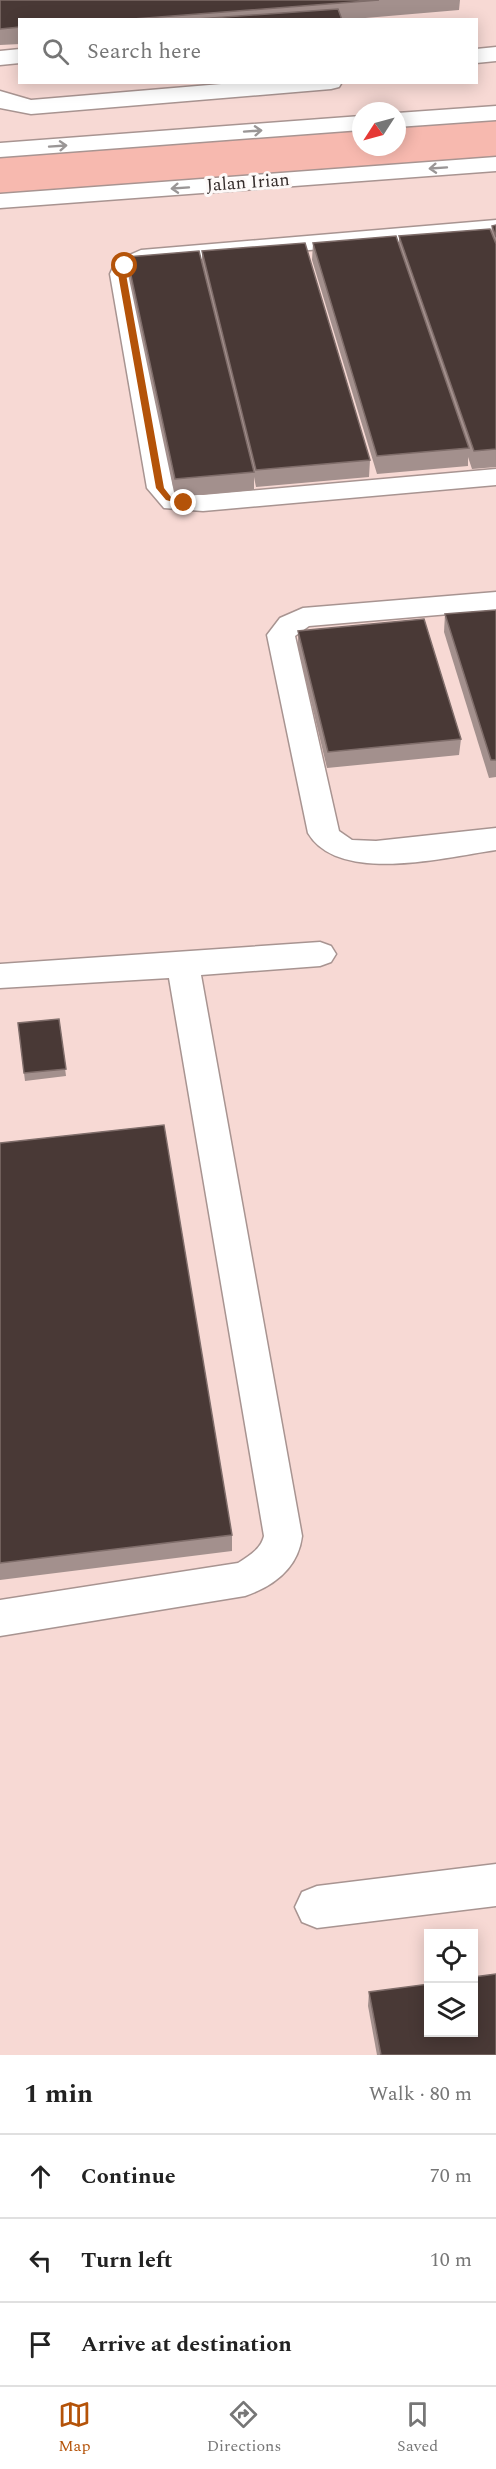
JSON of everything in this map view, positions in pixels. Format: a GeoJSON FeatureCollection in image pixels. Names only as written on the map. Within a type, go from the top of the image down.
{"type":"FeatureCollection","features":[{"type":"Feature","properties":{"kind":"street"},"geometry":{"type":"LineString","coordinates":[[478,56],[496,54]]}},
{"type":"Feature","properties":{"kind":"street"},"geometry":{"type":"LineString","coordinates":[[0,58],[18,56]]}},
{"type":"Feature","properties":{"kind":"street"},"geometry":{"type":"LineString","coordinates":[[0,90],[76,84]]}},
{"type":"Feature","properties":{"kind":"street"},"geometry":{"type":"LineString","coordinates":[[0,98],[8,103],[31,106],[306,84]]}},
{"type":"Feature","properties":{"kind":"street"},"geometry":{"type":"LineString","coordinates":[[406,119],[496,113]]}},
{"type":"Feature","properties":{"kind":"street"},"geometry":{"type":"LineString","coordinates":[[0,150],[352,124]]}},
{"type":"Feature","properties":{"kind":"street","name":"Jalan Irian"},"geometry":{"type":"LineString","coordinates":[[0,201],[496,164]]}},
{"type":"Feature","properties":{"kind":"street"},"geometry":{"type":"LineString","coordinates":[[496,227],[141,257],[125,266],[122,274],[160,488],[174,502],[203,503],[496,477]]}},
{"type":"Feature","properties":{"kind":"street"},"geometry":{"type":"LineString","coordinates":[[496,601],[303,617],[290,624],[281,635],[323,833],[334,844],[346,851],[377,851],[496,839]]}},
{"type":"Feature","properties":{"kind":"street"},"geometry":{"type":"LineString","coordinates":[[0,976],[320,954]]}},
{"type":"Feature","properties":{"kind":"street"},"geometry":{"type":"LineString","coordinates":[[0,1618],[245,1579],[261,1570],[283,1547],[283,1536],[183,965]]}},
{"type":"Feature","properties":{"kind":"street"},"geometry":{"type":"LineString","coordinates":[[316,1907],[496,1885]]}},
{"type":"Feature","properties":{"kind":"shaded area"},"geometry":{"type":"Polygon","coordinates":[[[0,0],[496,0],[496,2055],[0,2055],[0,0]]]}},
{"type":"Feature","properties":{"kind":"shaded area"},"geometry":{"type":"Polygon","coordinates":[[[496,113],[496,164],[0,201],[0,150],[352,124],[352,156],[406,156],[406,119],[496,113]]]}},
{"type":"Feature","properties":{"kind":"building"},"geometry":{"type":"Polygon","coordinates":[[[0,0],[379,0],[146,18],[18,18],[18,27],[0,29],[0,0]]]}},
{"type":"Feature","properties":{"kind":"building"},"geometry":{"type":"Polygon","coordinates":[[[338,9],[341,18],[212,18],[338,9]]]}},
{"type":"Feature","properties":{"kind":"building"},"geometry":{"type":"Polygon","coordinates":[[[496,225],[496,237],[492,226],[496,225]]]}},
{"type":"Feature","properties":{"kind":"building"},"geometry":{"type":"Polygon","coordinates":[[[490,229],[496,244],[496,449],[474,451],[399,236],[490,229]]]}},
{"type":"Feature","properties":{"kind":"building"},"geometry":{"type":"Polygon","coordinates":[[[396,236],[469,448],[377,456],[313,243],[396,236]]]}},
{"type":"Feature","properties":{"kind":"building"},"geometry":{"type":"Polygon","coordinates":[[[305,243],[370,460],[256,470],[202,251],[305,243]]]}},
{"type":"Feature","properties":{"kind":"building"},"geometry":{"type":"Polygon","coordinates":[[[199,251],[254,472],[175,479],[127,257],[199,251]]]}},
{"type":"Feature","properties":{"kind":"building"},"geometry":{"type":"Polygon","coordinates":[[[496,610],[496,760],[491,760],[445,614],[496,610]]]}},
{"type":"Feature","properties":{"kind":"building"},"geometry":{"type":"Polygon","coordinates":[[[424,619],[461,739],[328,752],[298,631],[424,619]]]}},
{"type":"Feature","properties":{"kind":"building"},"geometry":{"type":"Polygon","coordinates":[[[59,1019],[66,1069],[24,1073],[18,1023],[59,1019]]]}},
{"type":"Feature","properties":{"kind":"building"},"geometry":{"type":"Polygon","coordinates":[[[164,1125],[232,1535],[0,1563],[0,1143],[164,1125]]]}},
{"type":"Feature","properties":{"kind":"building"},"geometry":{"type":"Polygon","coordinates":[[[496,1974],[496,2055],[381,2055],[369,1992],[424,1985],[424,2037],[478,2037],[478,1976],[496,1974]]]}},
{"type":"Feature","properties":{"kind":"route"},"geometry":{"type":"LineString","coordinates":[[125,266],[122,274],[160,488],[168,499],[184,503]]}}]}
